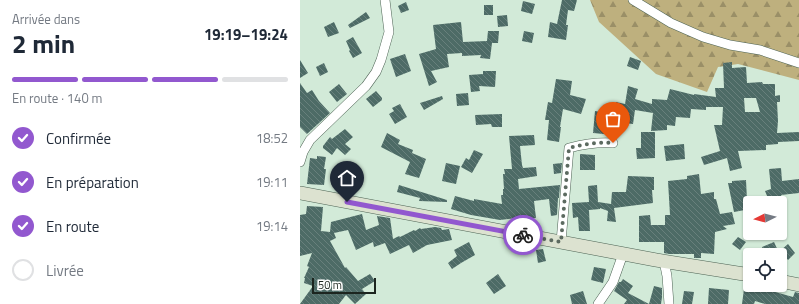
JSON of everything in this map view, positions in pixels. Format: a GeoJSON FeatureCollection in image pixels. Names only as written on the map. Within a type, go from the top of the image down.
{"type":"FeatureCollection","features":[{"type":"Feature","properties":{"kind":"street"},"geometry":{"type":"LineString","coordinates":[[300,162],[310,140],[366,86],[376,72],[389,32],[385,0]]}},
{"type":"Feature","properties":{"kind":"street"},"geometry":{"type":"LineString","coordinates":[[632,0],[671,23],[703,37],[730,45],[760,50],[799,63]]}},
{"type":"Feature","properties":{"kind":"street"},"geometry":{"type":"LineString","coordinates":[[561,242],[569,148],[582,144],[605,142],[613,143]]}},
{"type":"Feature","properties":{"kind":"street"},"geometry":{"type":"LineString","coordinates":[[300,193],[623,254],[743,274]]}},
{"type":"Feature","properties":{"kind":"street"},"geometry":{"type":"LineString","coordinates":[[598,304],[613,282],[623,254]]}},
{"type":"Feature","properties":{"kind":"street"},"geometry":{"type":"LineString","coordinates":[[664,261],[667,276],[669,304]]}},
{"type":"Feature","properties":{"kind":"street"},"geometry":{"type":"LineString","coordinates":[[787,282],[799,285]]}},
{"type":"Feature","properties":{"kind":"green space"},"geometry":{"type":"Polygon","coordinates":[[[590,0],[799,0],[799,80],[738,64],[718,67],[707,92],[656,74],[599,22],[590,0]]]}},
{"type":"Feature","properties":{"kind":"building"},"geometry":{"type":"Polygon","coordinates":[[[562,0],[577,0],[574,11],[568,10],[566,40],[548,37],[550,22],[557,24],[562,0]]]}},
{"type":"Feature","properties":{"kind":"building"},"geometry":{"type":"Polygon","coordinates":[[[523,1],[535,4],[532,14],[521,11],[523,1]]]}},
{"type":"Feature","properties":{"kind":"building"},"geometry":{"type":"Polygon","coordinates":[[[406,2],[409,10],[401,13],[398,6],[406,2]]]}},
{"type":"Feature","properties":{"kind":"building"},"geometry":{"type":"Polygon","coordinates":[[[484,5],[493,5],[493,15],[484,15],[484,5]]]}},
{"type":"Feature","properties":{"kind":"building"},"geometry":{"type":"Polygon","coordinates":[[[366,12],[370,18],[350,28],[348,25],[366,12]]]}},
{"type":"Feature","properties":{"kind":"building"},"geometry":{"type":"Polygon","coordinates":[[[507,15],[508,26],[498,27],[497,16],[507,15]]]}},
{"type":"Feature","properties":{"kind":"building"},"geometry":{"type":"Polygon","coordinates":[[[334,22],[339,33],[328,37],[324,27],[334,22]]]}},
{"type":"Feature","properties":{"kind":"building"},"geometry":{"type":"Polygon","coordinates":[[[461,22],[463,42],[487,41],[488,31],[499,31],[498,43],[492,43],[490,59],[480,58],[481,55],[462,56],[462,53],[447,54],[449,67],[431,71],[437,82],[429,86],[419,54],[436,49],[433,25],[461,22]]]}},
{"type":"Feature","properties":{"kind":"building"},"geometry":{"type":"Polygon","coordinates":[[[524,31],[534,33],[532,43],[522,41],[524,31]]]}},
{"type":"Feature","properties":{"kind":"building"},"geometry":{"type":"Polygon","coordinates":[[[353,37],[362,53],[353,58],[346,41],[353,37]]]}},
{"type":"Feature","properties":{"kind":"building"},"geometry":{"type":"Polygon","coordinates":[[[405,54],[411,71],[396,77],[390,59],[405,54]]]}},
{"type":"Feature","properties":{"kind":"building"},"geometry":{"type":"Polygon","coordinates":[[[630,57],[641,61],[638,70],[627,66],[630,57]]]}},
{"type":"Feature","properties":{"kind":"building"},"geometry":{"type":"Polygon","coordinates":[[[300,60],[308,73],[300,78],[300,60]]]}},
{"type":"Feature","properties":{"kind":"building"},"geometry":{"type":"Polygon","coordinates":[[[732,62],[732,68],[746,67],[747,83],[762,82],[763,84],[775,84],[775,96],[780,95],[780,102],[777,102],[777,133],[799,132],[799,141],[778,142],[778,144],[766,145],[766,150],[738,151],[742,168],[730,171],[727,158],[704,165],[701,157],[720,151],[714,125],[722,125],[723,107],[706,107],[706,110],[691,109],[690,118],[676,117],[675,126],[667,125],[667,130],[651,131],[653,113],[635,110],[633,124],[617,122],[615,135],[593,133],[595,111],[614,114],[616,102],[625,104],[628,86],[638,89],[635,99],[652,104],[652,99],[667,100],[670,89],[694,95],[716,97],[715,88],[724,88],[723,63],[732,62]],[[744,98],[745,112],[760,112],[756,98],[744,98]]]}},
{"type":"Feature","properties":{"kind":"building"},"geometry":{"type":"Polygon","coordinates":[[[324,63],[328,72],[320,76],[316,67],[324,63]]]}},
{"type":"Feature","properties":{"kind":"building"},"geometry":{"type":"Polygon","coordinates":[[[483,71],[496,71],[495,87],[479,86],[480,91],[471,92],[469,75],[483,74],[483,71]]]}},
{"type":"Feature","properties":{"kind":"building"},"geometry":{"type":"Polygon","coordinates":[[[556,79],[572,81],[570,95],[586,99],[581,114],[563,109],[559,142],[547,140],[549,120],[545,120],[548,102],[552,103],[556,79]]]}},
{"type":"Feature","properties":{"kind":"building"},"geometry":{"type":"Polygon","coordinates":[[[300,83],[307,93],[312,90],[319,101],[330,113],[307,134],[300,127],[300,83]]]}},
{"type":"Feature","properties":{"kind":"building"},"geometry":{"type":"Polygon","coordinates":[[[339,84],[347,94],[337,102],[329,92],[339,84]]]}},
{"type":"Feature","properties":{"kind":"building"},"geometry":{"type":"Polygon","coordinates":[[[376,91],[382,100],[373,107],[366,99],[376,91]]]}},
{"type":"Feature","properties":{"kind":"building"},"geometry":{"type":"Polygon","coordinates":[[[468,93],[469,105],[457,106],[456,94],[468,93]]]}},
{"type":"Feature","properties":{"kind":"building"},"geometry":{"type":"Polygon","coordinates":[[[442,96],[443,99],[424,110],[420,103],[442,96]]]}},
{"type":"Feature","properties":{"kind":"building"},"geometry":{"type":"Polygon","coordinates":[[[400,104],[407,117],[395,124],[389,114],[394,111],[392,108],[400,104]]]}},
{"type":"Feature","properties":{"kind":"building"},"geometry":{"type":"Polygon","coordinates":[[[502,114],[502,127],[492,127],[491,124],[476,125],[475,115],[502,114]]]}},
{"type":"Feature","properties":{"kind":"building"},"geometry":{"type":"Polygon","coordinates":[[[345,129],[353,137],[345,144],[351,149],[345,155],[337,148],[332,155],[323,148],[330,137],[332,139],[345,129]]]}},
{"type":"Feature","properties":{"kind":"building"},"geometry":{"type":"Polygon","coordinates":[[[641,132],[655,132],[655,158],[637,159],[636,148],[641,148],[641,132]]]}},
{"type":"Feature","properties":{"kind":"building"},"geometry":{"type":"Polygon","coordinates":[[[387,133],[400,140],[398,144],[413,150],[412,153],[426,159],[419,178],[405,174],[410,162],[381,147],[387,133]]]}},
{"type":"Feature","properties":{"kind":"building"},"geometry":{"type":"Polygon","coordinates":[[[534,135],[535,145],[520,146],[523,168],[536,167],[537,176],[518,179],[519,189],[560,185],[557,215],[551,216],[549,199],[534,201],[536,218],[526,219],[526,217],[500,220],[471,215],[451,209],[455,196],[474,201],[474,199],[502,204],[501,195],[503,195],[504,189],[504,169],[512,169],[509,136],[534,135]]]}},
{"type":"Feature","properties":{"kind":"building"},"geometry":{"type":"Polygon","coordinates":[[[684,144],[685,159],[666,161],[664,146],[684,144]]]}},
{"type":"Feature","properties":{"kind":"building"},"geometry":{"type":"Polygon","coordinates":[[[474,150],[483,154],[472,173],[461,167],[466,158],[469,160],[474,150]]]}},
{"type":"Feature","properties":{"kind":"building"},"geometry":{"type":"Polygon","coordinates":[[[580,154],[595,155],[595,170],[580,170],[580,154]]]}},
{"type":"Feature","properties":{"kind":"building"},"geometry":{"type":"Polygon","coordinates":[[[317,156],[326,157],[324,185],[307,184],[310,158],[317,159],[317,156]]]}},
{"type":"Feature","properties":{"kind":"building"},"geometry":{"type":"Polygon","coordinates":[[[446,163],[460,166],[456,184],[442,181],[446,163]]]}},
{"type":"Feature","properties":{"kind":"building"},"geometry":{"type":"Polygon","coordinates":[[[562,163],[561,173],[554,174],[553,164],[562,163]]]}},
{"type":"Feature","properties":{"kind":"building"},"geometry":{"type":"Polygon","coordinates":[[[781,168],[782,181],[799,179],[799,193],[781,196],[767,196],[765,191],[771,189],[769,169],[781,168]]]}},
{"type":"Feature","properties":{"kind":"building"},"geometry":{"type":"Polygon","coordinates":[[[339,174],[349,175],[347,187],[337,185],[339,174]]]}},
{"type":"Feature","properties":{"kind":"building"},"geometry":{"type":"Polygon","coordinates":[[[699,174],[701,194],[714,192],[714,199],[716,199],[720,214],[732,212],[735,224],[723,226],[727,229],[715,232],[714,254],[701,253],[701,258],[694,258],[694,254],[669,254],[664,253],[664,242],[639,242],[639,216],[650,215],[651,225],[665,225],[665,215],[670,215],[668,181],[687,179],[687,176],[699,174]]]}},
{"type":"Feature","properties":{"kind":"building"},"geometry":{"type":"Polygon","coordinates":[[[628,176],[654,177],[654,190],[652,190],[653,203],[614,208],[616,222],[607,221],[608,211],[600,208],[589,210],[590,231],[579,231],[578,217],[573,218],[572,203],[589,202],[588,186],[597,185],[598,202],[611,204],[612,192],[626,192],[628,176]]]}},
{"type":"Feature","properties":{"kind":"building"},"geometry":{"type":"Polygon","coordinates":[[[746,180],[747,196],[743,196],[743,210],[734,212],[728,183],[732,183],[732,181],[746,180]]]}},
{"type":"Feature","properties":{"kind":"building"},"geometry":{"type":"Polygon","coordinates":[[[399,185],[447,200],[447,202],[419,201],[420,198],[397,192],[399,185]]]}},
{"type":"Feature","properties":{"kind":"building"},"geometry":{"type":"Polygon","coordinates":[[[307,206],[323,207],[321,231],[330,232],[331,222],[362,214],[366,230],[379,225],[377,216],[390,218],[393,239],[420,228],[435,227],[441,228],[442,230],[449,229],[452,240],[427,245],[413,253],[409,245],[390,254],[385,243],[374,247],[373,242],[356,250],[348,230],[334,233],[336,238],[330,241],[345,268],[346,267],[358,281],[370,274],[375,281],[362,289],[366,294],[355,304],[346,295],[339,304],[300,304],[313,286],[304,283],[304,278],[309,267],[307,266],[312,253],[300,256],[300,215],[306,214],[307,206]]]}},
{"type":"Feature","properties":{"kind":"building"},"geometry":{"type":"Polygon","coordinates":[[[738,237],[746,242],[740,250],[732,244],[738,237]]]}},
{"type":"Feature","properties":{"kind":"building"},"geometry":{"type":"Polygon","coordinates":[[[469,242],[475,255],[452,269],[448,263],[457,256],[454,250],[469,242]]]}},
{"type":"Feature","properties":{"kind":"building"},"geometry":{"type":"Polygon","coordinates":[[[774,242],[777,248],[762,248],[774,242]]]}},
{"type":"Feature","properties":{"kind":"building"},"geometry":{"type":"Polygon","coordinates":[[[788,244],[795,253],[788,260],[787,248],[783,248],[788,244]]]}},
{"type":"Feature","properties":{"kind":"building"},"geometry":{"type":"Polygon","coordinates":[[[543,249],[546,261],[538,263],[536,250],[543,249]]]}},
{"type":"Feature","properties":{"kind":"building"},"geometry":{"type":"Polygon","coordinates":[[[594,267],[606,269],[603,283],[591,280],[594,267]]]}},
{"type":"Feature","properties":{"kind":"building"},"geometry":{"type":"Polygon","coordinates":[[[498,274],[506,286],[494,294],[486,283],[498,274]]]}},
{"type":"Feature","properties":{"kind":"building"},"geometry":{"type":"Polygon","coordinates":[[[623,279],[633,286],[628,293],[649,304],[624,304],[627,300],[614,291],[619,282],[623,279]]]}},
{"type":"Feature","properties":{"kind":"building"},"geometry":{"type":"Polygon","coordinates":[[[654,286],[662,288],[661,304],[649,304],[654,286]]]}},
{"type":"Feature","properties":{"kind":"building"},"geometry":{"type":"Polygon","coordinates":[[[709,288],[729,290],[728,304],[708,304],[709,288]]]}},
{"type":"Feature","properties":{"kind":"building"},"geometry":{"type":"Polygon","coordinates":[[[583,291],[587,304],[572,304],[570,295],[583,291]]]}},
{"type":"Feature","properties":{"kind":"building"},"geometry":{"type":"Polygon","coordinates":[[[684,291],[694,292],[692,304],[682,304],[684,291]]]}},
{"type":"Feature","properties":{"kind":"building"},"geometry":{"type":"Polygon","coordinates":[[[744,292],[775,292],[793,297],[795,292],[799,293],[799,304],[765,304],[755,301],[754,304],[742,304],[744,292]]]}},
{"type":"Feature","properties":{"kind":"way so far"},"geometry":{"type":"LineString","coordinates":[[523,235],[561,242],[569,148],[582,144],[605,142],[613,143]]}},
{"type":"Feature","properties":{"kind":"route"},"geometry":{"type":"LineString","coordinates":[[347,202],[523,235]]}}]}
